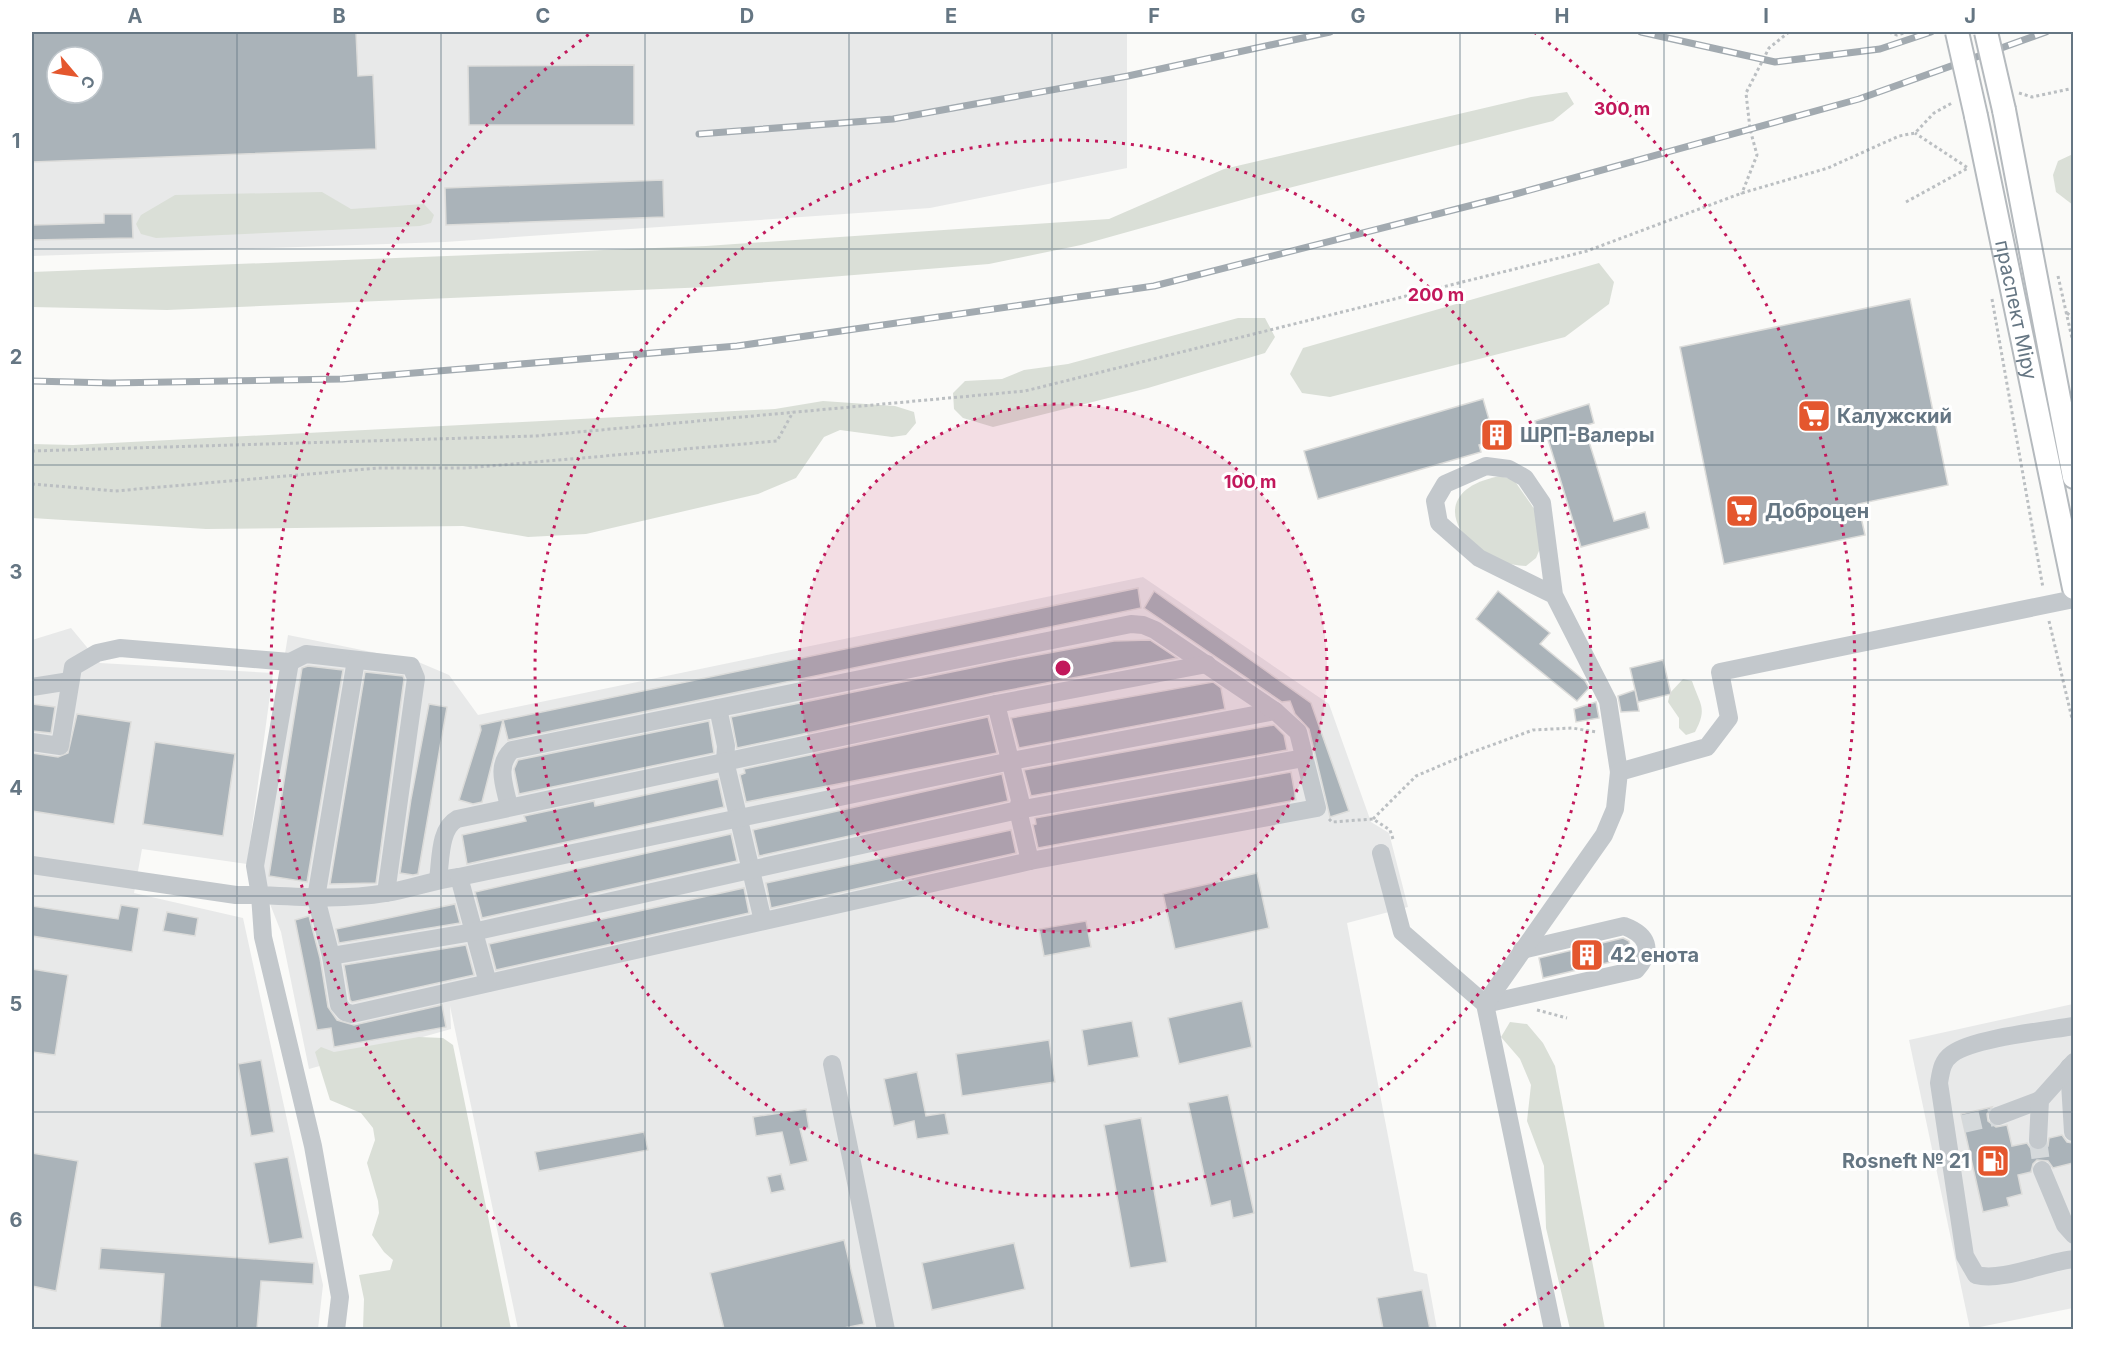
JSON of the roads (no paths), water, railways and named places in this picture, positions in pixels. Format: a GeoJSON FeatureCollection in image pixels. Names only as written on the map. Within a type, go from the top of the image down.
{"type":"FeatureCollection","features":[{"type":"Feature","properties":{"kind":"main road","name":"праспект Міру"},"geometry":{"type":"LineString","coordinates":[[1957,32],[2073,588]]}},
{"type":"Feature","properties":{"kind":"main road","name":"праспект Міру"},"geometry":{"type":"LineString","coordinates":[[1986,32],[2010,101],[2073,477]]}},
{"type":"Feature","properties":{"kind":"street"},"geometry":{"type":"LineString","coordinates":[[1485,1004],[1604,835],[1615,809],[1619,772],[1608,700],[1554,595],[1542,503],[1525,478],[1509,469],[1486,466],[1445,484],[1435,501],[1438,523],[1479,558],[1554,595]]}},
{"type":"Feature","properties":{"kind":"street"},"geometry":{"type":"LineString","coordinates":[[1619,772],[1707,747],[1729,718],[1720,672],[2073,599]]}},
{"type":"Feature","properties":{"kind":"street"},"geometry":{"type":"LineString","coordinates":[[356,660],[316,898],[331,956],[339,1005],[352,1014],[1030,861],[1317,808],[1294,726],[1155,630],[1143,625],[1131,624],[512,750],[504,758],[501,768],[509,807]]}},
{"type":"Feature","properties":{"kind":"street"},"geometry":{"type":"LineString","coordinates":[[32,742],[60,746],[73,667],[97,653],[120,648],[290,662],[306,654],[411,666],[416,678],[386,893]]}},
{"type":"Feature","properties":{"kind":"street"},"geometry":{"type":"LineString","coordinates":[[290,662],[255,866],[260,894],[263,937],[313,1146],[340,1297],[336,1329]]}},
{"type":"Feature","properties":{"kind":"street"},"geometry":{"type":"LineString","coordinates":[[438,879],[449,823],[457,819],[996,704],[1207,664]]}},
{"type":"Feature","properties":{"kind":"street"},"geometry":{"type":"LineString","coordinates":[[32,687],[70,681]]}},
{"type":"Feature","properties":{"kind":"street"},"geometry":{"type":"LineString","coordinates":[[996,704],[1020,800],[1018,810],[1030,861]]}},
{"type":"Feature","properties":{"kind":"street"},"geometry":{"type":"LineString","coordinates":[[718,708],[738,818],[763,921]]}},
{"type":"Feature","properties":{"kind":"street"},"geometry":{"type":"LineString","coordinates":[[32,865],[236,895],[260,894],[316,898],[386,893],[438,879],[459,878],[1011,761],[1275,711]]}},
{"type":"Feature","properties":{"kind":"street"},"geometry":{"type":"LineString","coordinates":[[331,956],[473,932],[1018,810],[1304,758]]}},
{"type":"Feature","properties":{"kind":"street"},"geometry":{"type":"LineString","coordinates":[[1381,854],[1402,932],[1485,1004],[1553,1329]]}},
{"type":"Feature","properties":{"kind":"street"},"geometry":{"type":"LineString","coordinates":[[459,878],[488,983]]}},
{"type":"Feature","properties":{"kind":"street"},"geometry":{"type":"LineString","coordinates":[[1485,1004],[1635,970],[1647,951],[1645,940],[1637,931],[1624,926],[1522,950]]}},
{"type":"Feature","properties":{"kind":"street"},"geometry":{"type":"LineString","coordinates":[[2073,1026],[1967,1046],[1951,1055],[1941,1066],[1939,1083],[1954,1126],[1965,1256],[1976,1275],[1989,1278],[2038,1265],[2073,1259]]}},
{"type":"Feature","properties":{"kind":"street"},"geometry":{"type":"LineString","coordinates":[[832,1064],[886,1329]]}},
{"type":"Feature","properties":{"kind":"street"},"geometry":{"type":"LineString","coordinates":[[1998,1116],[2040,1100],[2071,1064]]}},
{"type":"Feature","properties":{"kind":"street"},"geometry":{"type":"LineString","coordinates":[[2071,1064],[2073,1132]]}},
{"type":"Feature","properties":{"kind":"street"},"geometry":{"type":"LineString","coordinates":[[2038,1140],[2040,1100]]}},
{"type":"Feature","properties":{"kind":"street"},"geometry":{"type":"LineString","coordinates":[[2042,1170],[2065,1225],[2073,1235]]}},
{"type":"Feature","properties":{"kind":"tunnel"},"geometry":{"type":"LineString","coordinates":[[1963,1124],[1998,1116]]}},
{"type":"Feature","properties":{"kind":"tunnel"},"geometry":{"type":"LineString","coordinates":[[2038,1140],[2042,1170]]}},
{"type":"Feature","properties":{"kind":"railway"},"geometry":{"type":"LineString","coordinates":[[699,134],[893,119],[1128,76],[1330,32]]}},
{"type":"Feature","properties":{"kind":"railway"},"geometry":{"type":"LineString","coordinates":[[1641,32],[1775,62],[1880,49],[1931,32]]}},
{"type":"Feature","properties":{"kind":"railway"},"geometry":{"type":"LineString","coordinates":[[32,381],[111,383],[342,379],[737,346],[1154,286],[1512,195],[1859,99],[2046,32]]}},
{"type":"Feature","properties":{"kind":"place","name":"Калужский"},"geometry":{"type":"Point","coordinates":[1814,416]}},
{"type":"Feature","properties":{"kind":"place","name":"ШРП-Валеры"},"geometry":{"type":"Point","coordinates":[1497,435]}},
{"type":"Feature","properties":{"kind":"place","name":"Доброцен"},"geometry":{"type":"Point","coordinates":[1742,511]}},
{"type":"Feature","properties":{"kind":"place","name":"42 енота"},"geometry":{"type":"Point","coordinates":[1587,955]}},
{"type":"Feature","properties":{"kind":"place","name":"Rosneft № 21"},"geometry":{"type":"Point","coordinates":[1993,1161]}}]}
